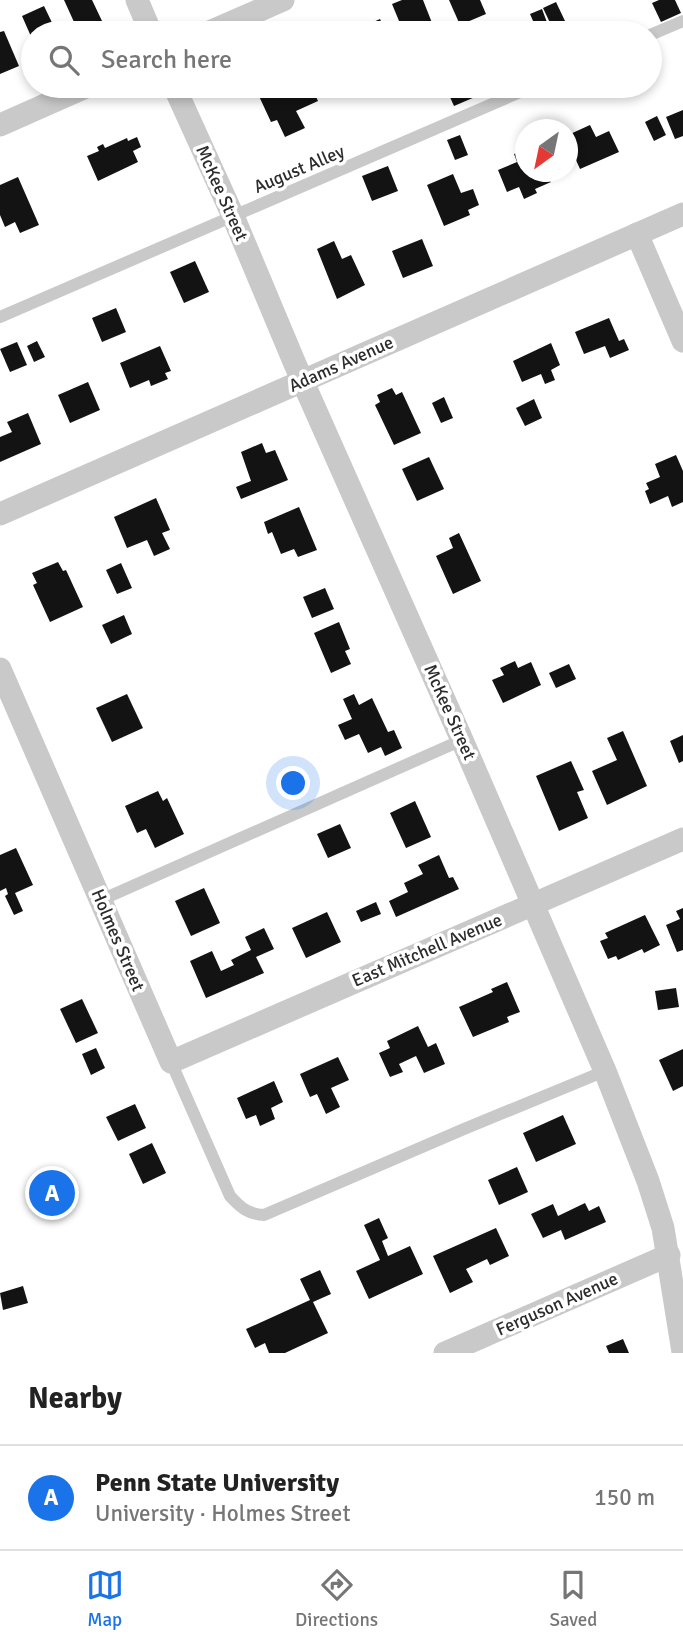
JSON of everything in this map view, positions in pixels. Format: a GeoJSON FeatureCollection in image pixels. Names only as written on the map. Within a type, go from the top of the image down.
{"type":"FeatureCollection","features":[{"type":"Feature","properties":{"kind":"street"},"geometry":{"type":"LineString","coordinates":[[137,0],[146,21]]}},
{"type":"Feature","properties":{"kind":"street"},"geometry":{"type":"LineString","coordinates":[[235,21],[283,0]]}},
{"type":"Feature","properties":{"kind":"street"},"geometry":{"type":"LineString","coordinates":[[0,125],[61,98]]}},
{"type":"Feature","properties":{"kind":"street","name":"McKee Street"},"geometry":{"type":"LineString","coordinates":[[179,98],[605,1071],[648,1181],[663,1228],[683,1352]]}},
{"type":"Feature","properties":{"kind":"street","name":"Adams Avenue"},"geometry":{"type":"LineString","coordinates":[[0,514],[683,214]]}},
{"type":"Feature","properties":{"kind":"street"},"geometry":{"type":"LineString","coordinates":[[637,234],[683,341]]}},
{"type":"Feature","properties":{"kind":"street","name":"Holmes Street"},"geometry":{"type":"LineString","coordinates":[[0,668],[171,1062]]}},
{"type":"Feature","properties":{"kind":"street","name":"East Mitchell Avenue"},"geometry":{"type":"LineString","coordinates":[[171,1062],[683,839]]}},
{"type":"Feature","properties":{"kind":"street","name":"Ferguson Avenue"},"geometry":{"type":"LineString","coordinates":[[445,1353],[669,1255]]}},
{"type":"Feature","properties":{"kind":"lane"},"geometry":{"type":"LineString","coordinates":[[662,30],[683,21]]}},
{"type":"Feature","properties":{"kind":"lane","name":"August Alley"},"geometry":{"type":"LineString","coordinates":[[0,317],[506,98]]}},
{"type":"Feature","properties":{"kind":"lane"},"geometry":{"type":"LineString","coordinates":[[101,900],[462,740]]}},
{"type":"Feature","properties":{"kind":"lane","name":"Holmes Street"},"geometry":{"type":"LineString","coordinates":[[171,1062],[230,1196],[242,1209],[264,1215],[605,1071]]}},
{"type":"Feature","properties":{"kind":"building"},"geometry":{"type":"Polygon","coordinates":[[[64,0],[92,0],[102,21],[74,21],[64,0]]]}},
{"type":"Feature","properties":{"kind":"building"},"geometry":{"type":"Polygon","coordinates":[[[402,0],[423,0],[431,21],[399,21],[392,4],[402,0]]]}},
{"type":"Feature","properties":{"kind":"building"},"geometry":{"type":"Polygon","coordinates":[[[449,0],[480,0],[486,14],[469,21],[458,21],[449,0]]]}},
{"type":"Feature","properties":{"kind":"building"},"geometry":{"type":"Polygon","coordinates":[[[675,0],[681,13],[662,22],[652,3],[675,0]]]}},
{"type":"Feature","properties":{"kind":"building"},"geometry":{"type":"Polygon","coordinates":[[[556,2],[565,21],[549,21],[543,8],[556,2]]]}},
{"type":"Feature","properties":{"kind":"building"},"geometry":{"type":"Polygon","coordinates":[[[44,6],[51,21],[24,21],[22,16],[44,6]]]}},
{"type":"Feature","properties":{"kind":"building"},"geometry":{"type":"Polygon","coordinates":[[[542,9],[546,21],[533,21],[530,14],[542,9]]]}},
{"type":"Feature","properties":{"kind":"building"},"geometry":{"type":"Polygon","coordinates":[[[4,31],[19,66],[0,74],[0,32],[4,31]]]}},
{"type":"Feature","properties":{"kind":"building"},"geometry":{"type":"Polygon","coordinates":[[[260,98],[317,98],[318,101],[296,111],[305,128],[285,137],[277,120],[271,122],[260,98]]]}},
{"type":"Feature","properties":{"kind":"building"},"geometry":{"type":"Polygon","coordinates":[[[450,98],[473,98],[454,106],[450,98]]]}},
{"type":"Feature","properties":{"kind":"building"},"geometry":{"type":"Polygon","coordinates":[[[683,110],[683,136],[675,139],[666,117],[683,110]]]}},
{"type":"Feature","properties":{"kind":"building"},"geometry":{"type":"Polygon","coordinates":[[[657,116],[666,135],[654,141],[645,122],[657,116]]]}},
{"type":"Feature","properties":{"kind":"building"},"geometry":{"type":"Polygon","coordinates":[[[590,125],[596,137],[609,131],[619,152],[580,169],[578,130],[590,125]]]}},
{"type":"Feature","properties":{"kind":"building"},"geometry":{"type":"Polygon","coordinates":[[[460,135],[468,155],[455,160],[447,140],[460,135]]]}},
{"type":"Feature","properties":{"kind":"building"},"geometry":{"type":"Polygon","coordinates":[[[137,137],[141,147],[133,151],[138,162],[98,181],[87,156],[99,151],[97,147],[103,144],[105,148],[127,138],[128,141],[137,137]]]}},
{"type":"Feature","properties":{"kind":"building"},"geometry":{"type":"Polygon","coordinates":[[[515,163],[515,182],[551,182],[535,189],[537,193],[524,199],[519,187],[507,192],[498,170],[515,163]]]}},
{"type":"Feature","properties":{"kind":"building"},"geometry":{"type":"Polygon","coordinates":[[[388,166],[398,191],[372,201],[362,176],[388,166]]]}},
{"type":"Feature","properties":{"kind":"building"},"geometry":{"type":"Polygon","coordinates":[[[453,174],[461,193],[473,189],[479,205],[468,210],[470,215],[444,226],[427,185],[453,174]]]}},
{"type":"Feature","properties":{"kind":"building"},"geometry":{"type":"Polygon","coordinates":[[[18,177],[39,225],[20,233],[15,222],[5,227],[0,215],[0,185],[18,177]]]}},
{"type":"Feature","properties":{"kind":"building"},"geometry":{"type":"Polygon","coordinates":[[[422,239],[433,266],[403,278],[392,251],[422,239]]]}},
{"type":"Feature","properties":{"kind":"building"},"geometry":{"type":"Polygon","coordinates":[[[334,241],[342,259],[351,255],[365,285],[337,299],[317,249],[334,241]]]}},
{"type":"Feature","properties":{"kind":"building"},"geometry":{"type":"Polygon","coordinates":[[[195,261],[209,292],[184,303],[170,272],[195,261]]]}},
{"type":"Feature","properties":{"kind":"building"},"geometry":{"type":"Polygon","coordinates":[[[116,308],[126,332],[102,342],[92,318],[116,308]]]}},
{"type":"Feature","properties":{"kind":"building"},"geometry":{"type":"Polygon","coordinates":[[[609,318],[619,341],[624,339],[629,350],[610,358],[605,346],[584,354],[575,332],[609,318]]]}},
{"type":"Feature","properties":{"kind":"building"},"geometry":{"type":"Polygon","coordinates":[[[37,341],[45,357],[34,362],[27,346],[37,341]]]}},
{"type":"Feature","properties":{"kind":"building"},"geometry":{"type":"Polygon","coordinates":[[[17,342],[27,365],[10,372],[0,349],[17,342]]]}},
{"type":"Feature","properties":{"kind":"building"},"geometry":{"type":"Polygon","coordinates":[[[551,343],[560,365],[551,370],[555,380],[545,384],[541,374],[522,382],[513,361],[551,343]]]}},
{"type":"Feature","properties":{"kind":"building"},"geometry":{"type":"Polygon","coordinates":[[[160,346],[171,371],[165,373],[168,379],[151,386],[149,380],[130,388],[120,363],[160,346]]]}},
{"type":"Feature","properties":{"kind":"building"},"geometry":{"type":"Polygon","coordinates":[[[88,382],[100,410],[70,423],[58,395],[88,382]]]}},
{"type":"Feature","properties":{"kind":"building"},"geometry":{"type":"Polygon","coordinates":[[[392,388],[396,395],[402,392],[421,433],[394,445],[375,405],[380,402],[377,395],[392,388]]]}},
{"type":"Feature","properties":{"kind":"building"},"geometry":{"type":"Polygon","coordinates":[[[444,397],[453,418],[441,423],[432,403],[444,397]]]}},
{"type":"Feature","properties":{"kind":"building"},"geometry":{"type":"Polygon","coordinates":[[[534,399],[542,418],[525,426],[516,408],[534,399]]]}},
{"type":"Feature","properties":{"kind":"building"},"geometry":{"type":"Polygon","coordinates":[[[28,413],[41,444],[0,462],[0,437],[12,432],[7,422],[28,413]]]}},
{"type":"Feature","properties":{"kind":"building"},"geometry":{"type":"Polygon","coordinates":[[[262,443],[266,453],[275,450],[288,480],[241,499],[236,487],[251,481],[241,452],[262,443]]]}},
{"type":"Feature","properties":{"kind":"building"},"geometry":{"type":"Polygon","coordinates":[[[676,455],[683,471],[683,502],[672,507],[668,496],[650,504],[645,491],[649,489],[646,483],[660,477],[655,464],[676,455]]]}},
{"type":"Feature","properties":{"kind":"building"},"geometry":{"type":"Polygon","coordinates":[[[429,457],[444,489],[417,501],[402,469],[429,457]]]}},
{"type":"Feature","properties":{"kind":"building"},"geometry":{"type":"Polygon","coordinates":[[[156,498],[170,530],[162,533],[170,549],[154,556],[147,540],[127,548],[114,517],[156,498]]]}},
{"type":"Feature","properties":{"kind":"building"},"geometry":{"type":"Polygon","coordinates":[[[299,507],[317,550],[298,557],[294,549],[281,554],[272,532],[268,534],[264,522],[299,507]]]}},
{"type":"Feature","properties":{"kind":"building"},"geometry":{"type":"Polygon","coordinates":[[[459,533],[481,581],[453,594],[436,556],[453,548],[449,538],[459,533]]]}},
{"type":"Feature","properties":{"kind":"building"},"geometry":{"type":"Polygon","coordinates":[[[58,562],[63,571],[66,570],[83,607],[50,622],[33,585],[37,583],[32,573],[58,562]]]}},
{"type":"Feature","properties":{"kind":"building"},"geometry":{"type":"Polygon","coordinates":[[[121,563],[132,588],[117,594],[106,570],[121,563]]]}},
{"type":"Feature","properties":{"kind":"building"},"geometry":{"type":"Polygon","coordinates":[[[325,588],[334,609],[312,618],[303,597],[325,588]]]}},
{"type":"Feature","properties":{"kind":"building"},"geometry":{"type":"Polygon","coordinates":[[[124,615],[132,634],[111,644],[102,625],[124,615]]]}},
{"type":"Feature","properties":{"kind":"building"},"geometry":{"type":"Polygon","coordinates":[[[339,622],[350,649],[345,651],[351,664],[331,673],[314,633],[339,622]]]}},
{"type":"Feature","properties":{"kind":"building"},"geometry":{"type":"Polygon","coordinates":[[[515,661],[518,668],[531,662],[541,685],[503,703],[492,680],[504,675],[500,668],[515,661]]]}},
{"type":"Feature","properties":{"kind":"building"},"geometry":{"type":"Polygon","coordinates":[[[569,664],[576,679],[556,688],[549,673],[569,664]]]}},
{"type":"Feature","properties":{"kind":"building"},"geometry":{"type":"Polygon","coordinates":[[[127,694],[143,728],[112,742],[96,708],[127,694]]]}},
{"type":"Feature","properties":{"kind":"building"},"geometry":{"type":"Polygon","coordinates":[[[354,694],[359,705],[372,698],[388,732],[394,730],[402,748],[385,756],[381,747],[368,753],[359,734],[345,740],[338,725],[352,719],[343,699],[354,694]]]}},
{"type":"Feature","properties":{"kind":"building"},"geometry":{"type":"Polygon","coordinates":[[[623,731],[647,786],[607,805],[592,771],[617,760],[607,738],[623,731]]]}},
{"type":"Feature","properties":{"kind":"building"},"geometry":{"type":"Polygon","coordinates":[[[683,735],[683,761],[679,763],[670,741],[683,735]]]}},
{"type":"Feature","properties":{"kind":"building"},"geometry":{"type":"Polygon","coordinates":[[[571,761],[584,790],[577,792],[588,818],[559,831],[536,776],[571,761]]]}},
{"type":"Feature","properties":{"kind":"building"},"geometry":{"type":"Polygon","coordinates":[[[158,791],[163,801],[167,798],[184,834],[155,848],[146,829],[137,833],[125,806],[158,791]]]}},
{"type":"Feature","properties":{"kind":"building"},"geometry":{"type":"Polygon","coordinates":[[[415,801],[431,837],[406,848],[390,813],[415,801]]]}},
{"type":"Feature","properties":{"kind":"building"},"geometry":{"type":"Polygon","coordinates":[[[340,824],[351,848],[328,858],[317,834],[340,824]]]}},
{"type":"Feature","properties":{"kind":"building"},"geometry":{"type":"Polygon","coordinates":[[[16,848],[33,885],[15,893],[23,911],[14,915],[5,896],[8,894],[6,888],[0,891],[0,855],[16,848]]]}},
{"type":"Feature","properties":{"kind":"building"},"geometry":{"type":"Polygon","coordinates":[[[439,855],[449,878],[453,877],[459,889],[396,917],[389,901],[408,892],[404,883],[423,874],[418,865],[439,855]]]}},
{"type":"Feature","properties":{"kind":"building"},"geometry":{"type":"Polygon","coordinates":[[[204,888],[220,923],[191,936],[175,901],[204,888]]]}},
{"type":"Feature","properties":{"kind":"building"},"geometry":{"type":"Polygon","coordinates":[[[376,902],[381,914],[361,922],[356,911],[376,902]]]}},
{"type":"Feature","properties":{"kind":"building"},"geometry":{"type":"Polygon","coordinates":[[[683,908],[683,950],[677,952],[666,925],[680,919],[676,911],[683,908]]]}},
{"type":"Feature","properties":{"kind":"building"},"geometry":{"type":"Polygon","coordinates":[[[327,912],[341,942],[306,958],[292,928],[327,912]]]}},
{"type":"Feature","properties":{"kind":"building"},"geometry":{"type":"Polygon","coordinates":[[[645,915],[660,945],[644,953],[642,949],[618,960],[616,956],[608,959],[600,941],[608,938],[605,933],[645,915]]]}},
{"type":"Feature","properties":{"kind":"building"},"geometry":{"type":"Polygon","coordinates":[[[264,928],[274,949],[256,957],[264,973],[206,998],[190,961],[212,951],[221,971],[234,965],[231,960],[251,950],[245,937],[264,928]]]}},
{"type":"Feature","properties":{"kind":"building"},"geometry":{"type":"Polygon","coordinates":[[[507,982],[520,1012],[507,1017],[509,1022],[473,1037],[459,1007],[493,992],[491,989],[507,982]]]}},
{"type":"Feature","properties":{"kind":"building"},"geometry":{"type":"Polygon","coordinates":[[[676,988],[679,1007],[658,1010],[655,991],[676,988]]]}},
{"type":"Feature","properties":{"kind":"building"},"geometry":{"type":"Polygon","coordinates":[[[82,999],[98,1033],[76,1043],[60,1009],[82,999]]]}},
{"type":"Feature","properties":{"kind":"building"},"geometry":{"type":"Polygon","coordinates":[[[418,1026],[428,1047],[436,1043],[445,1064],[424,1073],[416,1056],[399,1064],[403,1072],[390,1077],[379,1053],[390,1048],[387,1041],[418,1026]]]}},
{"type":"Feature","properties":{"kind":"building"},"geometry":{"type":"Polygon","coordinates":[[[96,1048],[105,1068],[91,1075],[82,1054],[96,1048]]]}},
{"type":"Feature","properties":{"kind":"building"},"geometry":{"type":"Polygon","coordinates":[[[683,1049],[683,1086],[673,1091],[659,1060],[683,1049]]]}},
{"type":"Feature","properties":{"kind":"building"},"geometry":{"type":"Polygon","coordinates":[[[338,1057],[349,1080],[331,1088],[340,1107],[326,1114],[317,1094],[310,1097],[300,1074],[338,1057]]]}},
{"type":"Feature","properties":{"kind":"building"},"geometry":{"type":"Polygon","coordinates":[[[274,1081],[283,1102],[271,1108],[275,1119],[260,1126],[256,1115],[246,1119],[237,1098],[274,1081]]]}},
{"type":"Feature","properties":{"kind":"building"},"geometry":{"type":"Polygon","coordinates":[[[135,1104],[146,1128],[118,1141],[106,1117],[135,1104]]]}},
{"type":"Feature","properties":{"kind":"building"},"geometry":{"type":"Polygon","coordinates":[[[563,1115],[576,1144],[536,1162],[523,1133],[563,1115]]]}},
{"type":"Feature","properties":{"kind":"building"},"geometry":{"type":"Polygon","coordinates":[[[152,1143],[166,1173],[143,1184],[129,1154],[152,1143]]]}},
{"type":"Feature","properties":{"kind":"building"},"geometry":{"type":"Polygon","coordinates":[[[517,1167],[528,1192],[499,1205],[488,1180],[517,1167]]]}},
{"type":"Feature","properties":{"kind":"building"},"geometry":{"type":"Polygon","coordinates":[[[585,1203],[589,1211],[599,1206],[606,1222],[565,1240],[561,1230],[543,1238],[531,1214],[553,1204],[558,1216],[585,1203]]]}},
{"type":"Feature","properties":{"kind":"building"},"geometry":{"type":"Polygon","coordinates":[[[379,1218],[388,1238],[382,1241],[388,1256],[410,1246],[423,1274],[369,1299],[356,1271],[380,1260],[364,1225],[379,1218]]]}},
{"type":"Feature","properties":{"kind":"building"},"geometry":{"type":"Polygon","coordinates":[[[496,1228],[509,1256],[490,1265],[487,1259],[466,1269],[473,1282],[450,1293],[433,1256],[496,1228]]]}},
{"type":"Feature","properties":{"kind":"building"},"geometry":{"type":"Polygon","coordinates":[[[320,1270],[331,1294],[313,1302],[328,1333],[285,1353],[269,1353],[265,1343],[255,1348],[246,1329],[310,1300],[300,1279],[320,1270]]]}},
{"type":"Feature","properties":{"kind":"building"},"geometry":{"type":"Polygon","coordinates":[[[23,1286],[28,1303],[3,1310],[0,1293],[23,1286]]]}},
{"type":"Feature","properties":{"kind":"building"},"geometry":{"type":"Polygon","coordinates":[[[623,1339],[629,1353],[609,1353],[606,1346],[623,1339]]]}},
{"type":"Feature","properties":{"kind":"place","name":"Penn State University"},"geometry":{"type":"Point","coordinates":[52,1193]}}]}
